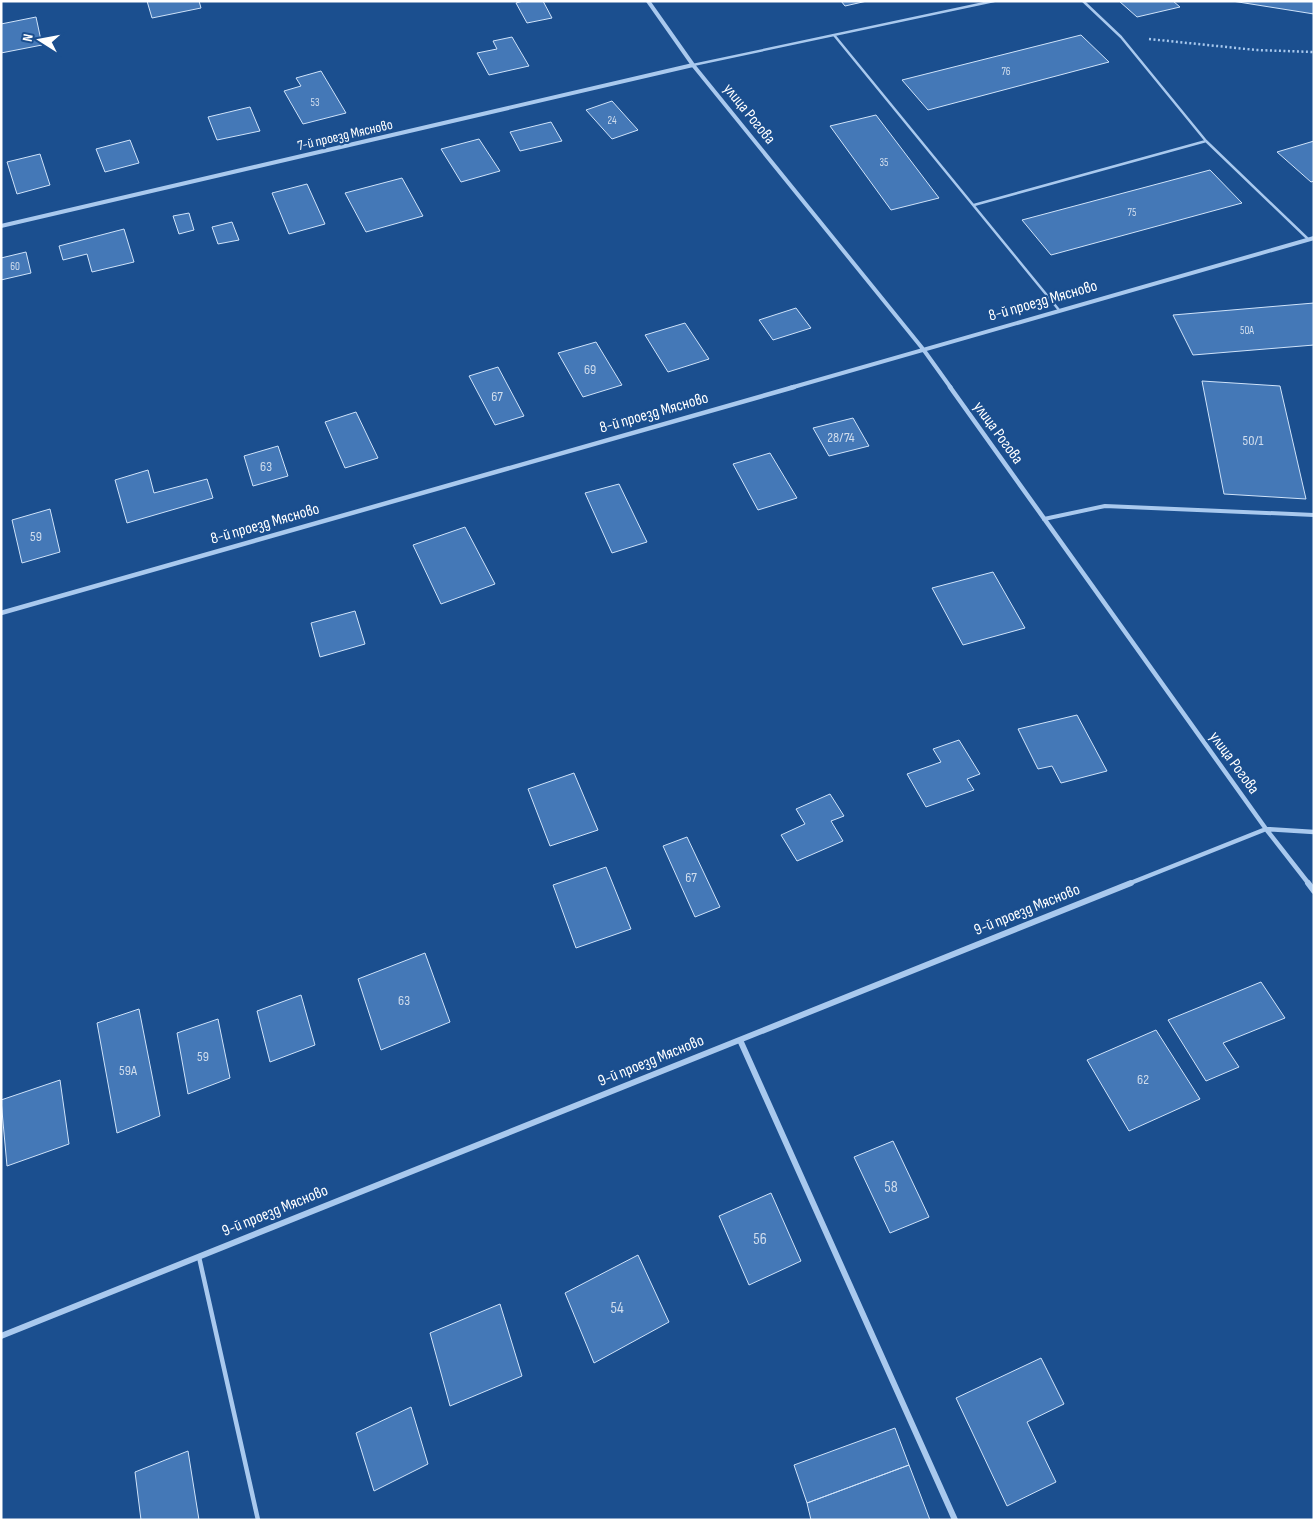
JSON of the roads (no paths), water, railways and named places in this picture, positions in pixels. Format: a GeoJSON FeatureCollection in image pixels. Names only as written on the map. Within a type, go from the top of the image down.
{"type":"FeatureCollection","features":[{"type":"Feature","properties":{"kind":"street","name":"улица Рогова"},"geometry":{"type":"LineString","coordinates":[[648,1],[693,65],[923,349],[1266,830],[1314,891]]}},
{"type":"Feature","properties":{"kind":"street","name":"7-й проезд Мясново"},"geometry":{"type":"LineString","coordinates":[[1,226],[693,65]]}},
{"type":"Feature","properties":{"kind":"street","name":"8-й проезд Мясново"},"geometry":{"type":"LineString","coordinates":[[1,612],[1314,238]]}},
{"type":"Feature","properties":{"kind":"street","name":"9-й проезд Мясново"},"geometry":{"type":"LineString","coordinates":[[1,1336],[1266,830],[1314,832]]}},
{"type":"Feature","properties":{"kind":"street"},"geometry":{"type":"LineString","coordinates":[[740,1040],[955,1520]]}},
{"type":"Feature","properties":{"kind":"lane"},"geometry":{"type":"LineString","coordinates":[[693,65],[994,1]]}},
{"type":"Feature","properties":{"kind":"lane"},"geometry":{"type":"LineString","coordinates":[[1083,1],[1121,37],[1206,141],[1308,239]]}},
{"type":"Feature","properties":{"kind":"lane"},"geometry":{"type":"LineString","coordinates":[[834,35],[1059,310]]}},
{"type":"Feature","properties":{"kind":"lane"},"geometry":{"type":"LineString","coordinates":[[974,205],[1206,141]]}},
{"type":"Feature","properties":{"kind":"lane"},"geometry":{"type":"LineString","coordinates":[[1044,520],[1066,513],[1105,506],[1314,516]]}},
{"type":"Feature","properties":{"kind":"lane"},"geometry":{"type":"LineString","coordinates":[[198,1257],[258,1520]]}}]}
